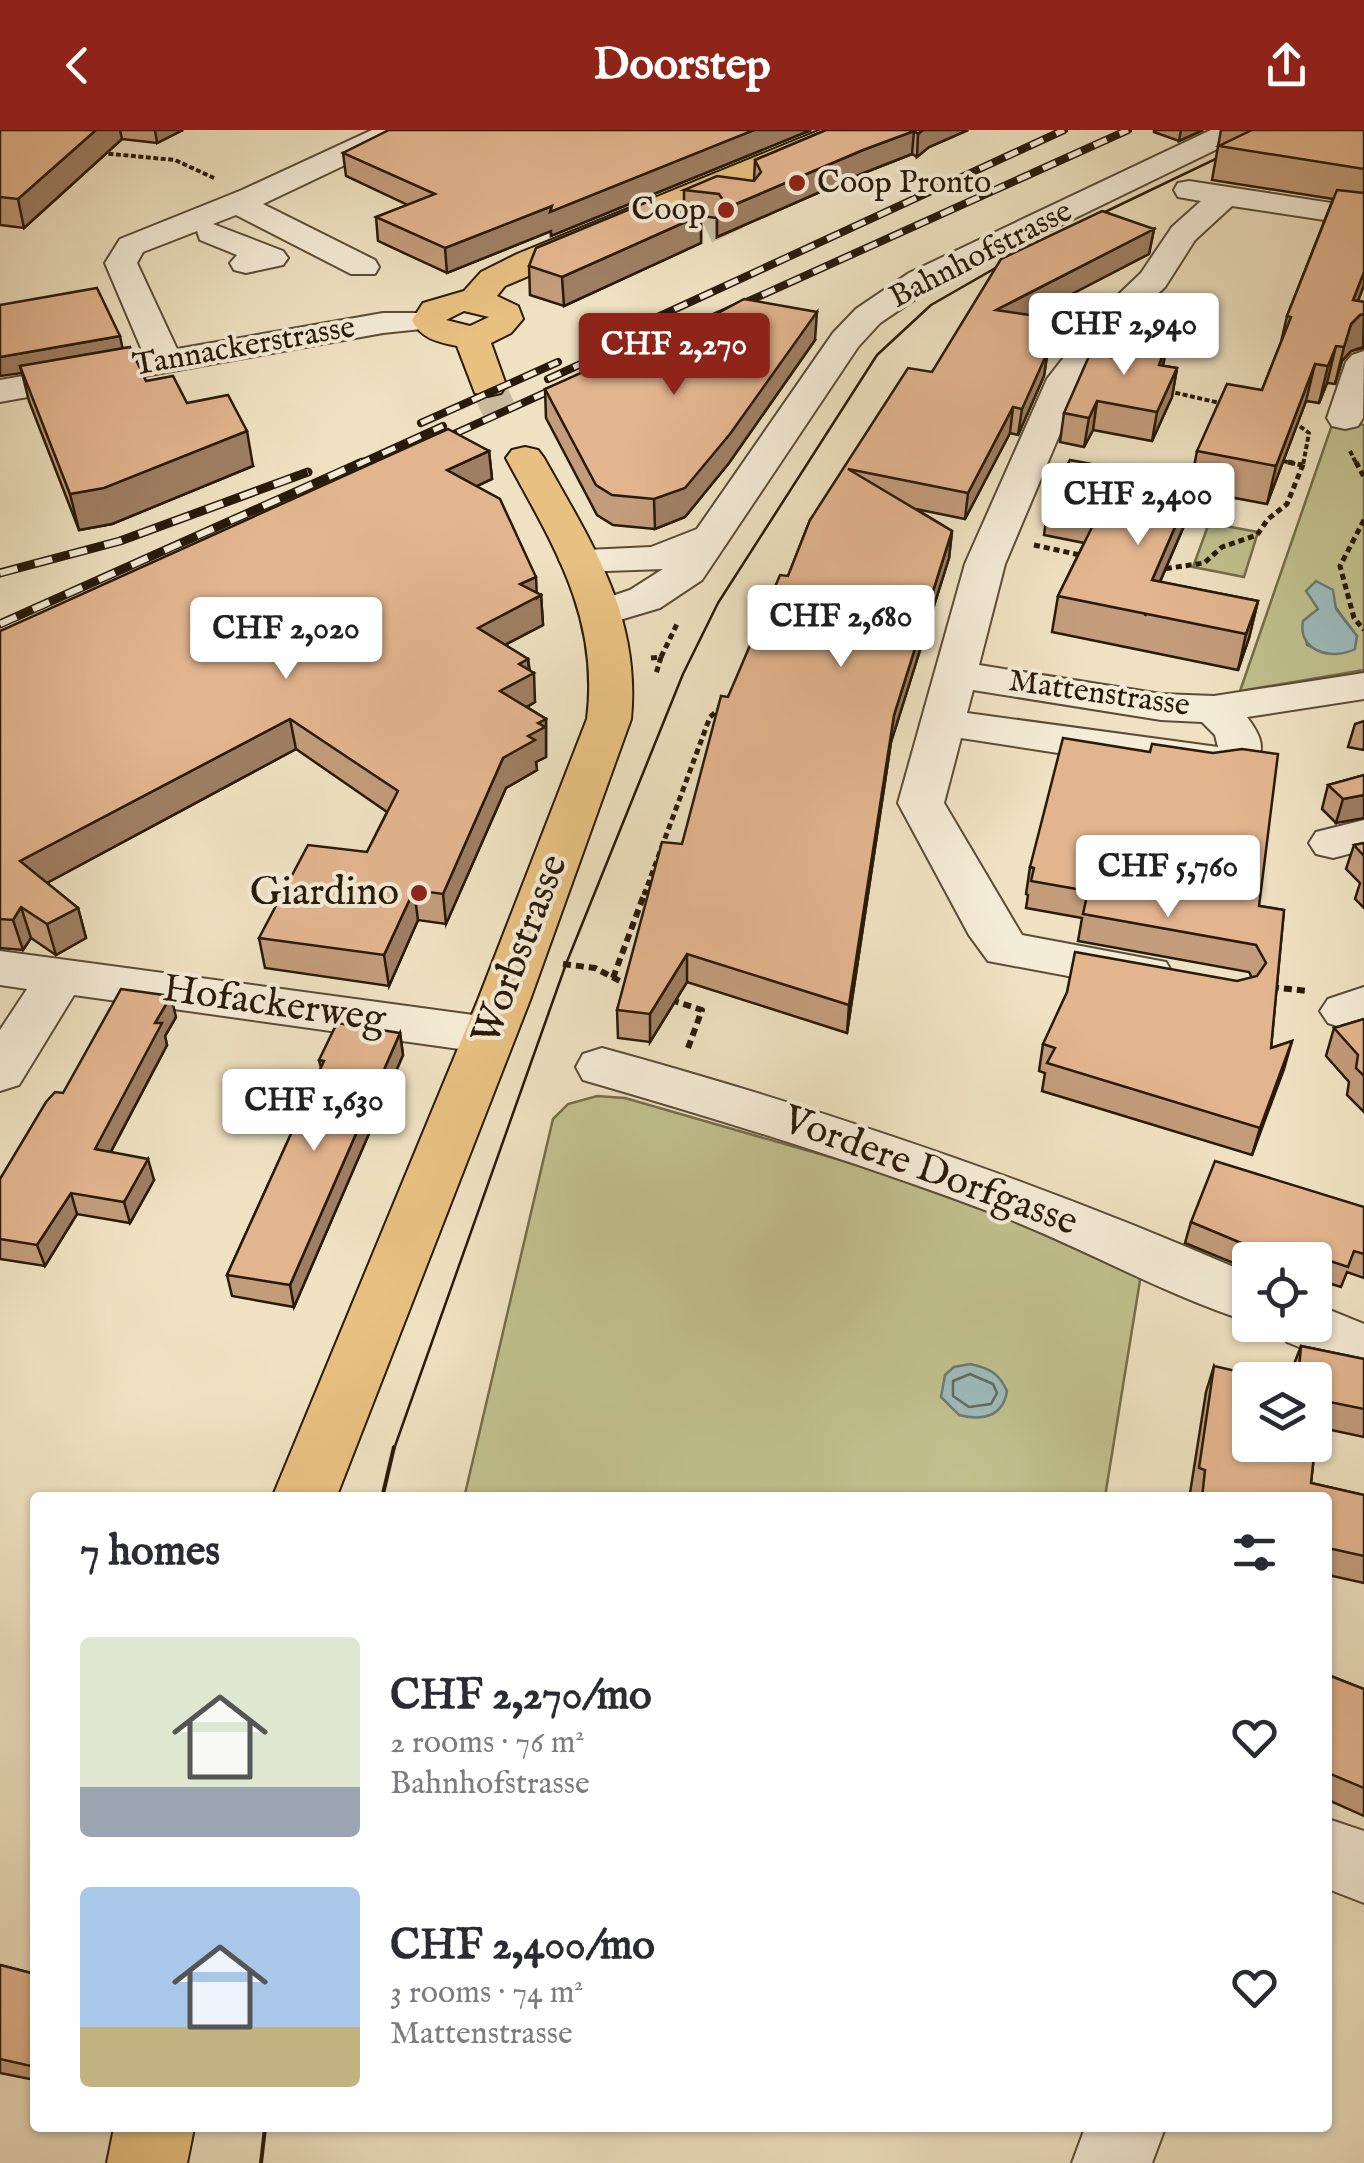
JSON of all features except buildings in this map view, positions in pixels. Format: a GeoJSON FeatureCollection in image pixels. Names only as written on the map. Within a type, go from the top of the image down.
{"type":"FeatureCollection","features":[{"type":"Feature","properties":{"kind":"main road"},"geometry":{"type":"LineString","coordinates":[[488,385],[472,318],[484,286],[510,270],[646,212],[730,188],[846,130]]}},
{"type":"Feature","properties":{"kind":"main road"},"geometry":{"type":"LineString","coordinates":[[429,320],[442,306],[472,318]]}},
{"type":"Feature","properties":{"kind":"main road","name":"Worbstrasse"},"geometry":{"type":"LineString","coordinates":[[306,1492],[496,1017],[609,719],[616,673],[603,614],[579,560],[516,443]]}},
{"type":"Feature","properties":{"kind":"main road"},"geometry":{"type":"LineString","coordinates":[[147,2163],[153,2132]]}},
{"type":"Feature","properties":{"kind":"street"},"geometry":{"type":"LineString","coordinates":[[164,360],[121,264],[130,246],[245,200],[396,130]]}},
{"type":"Feature","properties":{"kind":"street","name":"Bahnhofstrasse"},"geometry":{"type":"LineString","coordinates":[[603,614],[645,599],[688,572],[845,340],[868,316],[921,280],[1234,130]]}},
{"type":"Feature","properties":{"kind":"street"},"geometry":{"type":"LineString","coordinates":[[1120,184],[1141,183],[1364,217]]}},
{"type":"Feature","properties":{"kind":"street","name":"Mattenstrasse"},"geometry":{"type":"LineString","coordinates":[[1225,196],[1183,234],[1154,280],[1109,322],[1065,379],[996,537],[953,674],[921,803],[1006,949],[1230,988]]}},
{"type":"Feature","properties":{"kind":"street"},"geometry":{"type":"LineString","coordinates":[[245,200],[364,267]]}},
{"type":"Feature","properties":{"kind":"street"},"geometry":{"type":"LineString","coordinates":[[646,212],[694,232]]}},
{"type":"Feature","properties":{"kind":"street"},"geometry":{"type":"LineString","coordinates":[[186,222],[272,258],[246,263]]}},
{"type":"Feature","properties":{"kind":"street","name":"Tannackerstrasse"},"geometry":{"type":"LineString","coordinates":[[0,391],[383,323],[429,320]]}},
{"type":"Feature","properties":{"kind":"street"},"geometry":{"type":"LineString","coordinates":[[1345,418],[1364,362]]}},
{"type":"Feature","properties":{"kind":"street"},"geometry":{"type":"LineString","coordinates":[[579,560],[656,559],[709,538]]}},
{"type":"Feature","properties":{"kind":"street","name":"Mattenstrasse"},"geometry":{"type":"LineString","coordinates":[[953,674],[1161,707],[1214,709],[1364,686]]}},
{"type":"Feature","properties":{"kind":"street"},"geometry":{"type":"LineString","coordinates":[[940,722],[1207,762],[1238,759],[1242,749],[1239,736],[1214,709]]}},
{"type":"Feature","properties":{"kind":"street","name":"Hofackerweg"},"geometry":{"type":"LineString","coordinates":[[0,968],[496,1017]]}},
{"type":"Feature","properties":{"kind":"street"},"geometry":{"type":"LineString","coordinates":[[0,1072],[61,976]]}},
{"type":"Feature","properties":{"kind":"street","name":"Vordere Dorfgasse"},"geometry":{"type":"LineString","coordinates":[[602,1067],[778,1117],[1089,1228],[1232,1291]]}},
{"type":"Feature","properties":{"kind":"street"},"geometry":{"type":"LineString","coordinates":[[1332,1336],[1364,1350]]}},
{"type":"Feature","properties":{"kind":"street"},"geometry":{"type":"LineString","coordinates":[[1332,1855],[1364,1867]]}},
{"type":"Feature","properties":{"kind":"street"},"geometry":{"type":"LineString","coordinates":[[1112,2163],[1124,2132]]}},
{"type":"Feature","properties":{"kind":"path"},"geometry":{"type":"LineString","coordinates":[[92,152],[176,160],[245,200]]}},
{"type":"Feature","properties":{"kind":"path"},"geometry":{"type":"LineString","coordinates":[[1163,379],[1164,389],[1174,394]]}},
{"type":"Feature","properties":{"kind":"path"},"geometry":{"type":"LineString","coordinates":[[1155,392],[1228,406]]}},
{"type":"Feature","properties":{"kind":"path"},"geometry":{"type":"LineString","coordinates":[[1146,569],[1166,572],[1204,563],[1222,547],[1257,536],[1268,519],[1287,504],[1309,433],[1279,417]]}},
{"type":"Feature","properties":{"kind":"path"},"geometry":{"type":"LineString","coordinates":[[1283,462],[1302,465]]}},
{"type":"Feature","properties":{"kind":"path"},"geometry":{"type":"LineString","coordinates":[[1364,520],[1340,566],[1354,618],[1364,630]]}},
{"type":"Feature","properties":{"kind":"path"},"geometry":{"type":"LineString","coordinates":[[996,537],[1088,556]]}},
{"type":"Feature","properties":{"kind":"path"},"geometry":{"type":"LineString","coordinates":[[613,978],[710,717],[730,703]]}},
{"type":"Feature","properties":{"kind":"path"},"geometry":{"type":"LineString","coordinates":[[496,1017],[528,1003],[541,961],[595,968],[645,991]]}},
{"type":"Feature","properties":{"kind":"path"},"geometry":{"type":"LineString","coordinates":[[1230,988],[1287,987]]}},
{"type":"Feature","properties":{"kind":"path"},"geometry":{"type":"LineString","coordinates":[[664,998],[702,1010],[674,1087]]}},
{"type":"Feature","properties":{"kind":"green space"},"geometry":{"type":"Polygon","coordinates":[[[1334,419],[1364,425],[1364,670],[1240,691],[1334,419]],[[1336,608],[1318,609],[1304,621],[1307,645],[1326,653],[1357,636],[1336,608]]]}},
{"type":"Feature","properties":{"kind":"green space"},"geometry":{"type":"Polygon","coordinates":[[[1209,523],[1258,532],[1244,577],[1193,567],[1209,523]]]}},
{"type":"Feature","properties":{"kind":"green space"},"geometry":{"type":"Polygon","coordinates":[[[597,1096],[625,1098],[899,1177],[1142,1268],[1106,1492],[465,1492],[553,1119],[568,1104],[597,1096]]]}},
{"type":"Feature","properties":{"kind":"water"},"geometry":{"type":"Polygon","coordinates":[[[1316,581],[1333,590],[1336,609],[1357,636],[1355,649],[1327,653],[1305,640],[1303,621],[1318,609],[1306,591],[1316,581]]]}},
{"type":"Feature","properties":{"kind":"water"},"geometry":{"type":"Polygon","coordinates":[[[970,1364],[993,1372],[1007,1391],[1001,1407],[990,1415],[959,1415],[941,1397],[945,1375],[954,1367],[970,1364]]]}},
{"type":"Feature","properties":{"kind":"tunnel"},"geometry":{"type":"LineString","coordinates":[[705,227],[761,201],[742,194]]}},
{"type":"Feature","properties":{"kind":"tunnel"},"geometry":{"type":"LineString","coordinates":[[488,385],[504,422]]}},
{"type":"Feature","properties":{"kind":"tram line"},"geometry":{"type":"LineString","coordinates":[[1082,223],[1276,130]]}},
{"type":"Feature","properties":{"kind":"tram line"},"geometry":{"type":"LineString","coordinates":[[394,1449],[566,964],[683,674],[718,603],[877,355],[931,305],[1020,254]]}},
{"type":"Feature","properties":{"kind":"tram line"},"geometry":{"type":"LineString","coordinates":[[383,1492],[394,1447]]}},
{"type":"Feature","properties":{"kind":"tram line"},"geometry":{"type":"LineString","coordinates":[[261,2163],[265,2132]]}},
{"type":"Feature","properties":{"kind":"railway"},"geometry":{"type":"LineString","coordinates":[[649,321],[1064,130]]}},
{"type":"Feature","properties":{"kind":"railway"},"geometry":{"type":"LineString","coordinates":[[660,341],[1128,130]]}},
{"type":"Feature","properties":{"kind":"railway"},"geometry":{"type":"LineString","coordinates":[[548,379],[671,323]]}},
{"type":"Feature","properties":{"kind":"railway"},"geometry":{"type":"LineString","coordinates":[[421,423],[558,362]]}},
{"type":"Feature","properties":{"kind":"railway"},"geometry":{"type":"LineString","coordinates":[[432,444],[569,382]]}},
{"type":"Feature","properties":{"kind":"railway"},"geometry":{"type":"LineString","coordinates":[[357,465],[443,426]]}},
{"type":"Feature","properties":{"kind":"railway"},"geometry":{"type":"LineString","coordinates":[[0,624],[362,462]]}},
{"type":"Feature","properties":{"kind":"railway"},"geometry":{"type":"LineString","coordinates":[[0,573],[120,541],[308,472]]}},
{"type":"Feature","properties":{"kind":"place","name":"Coop Pronto"},"geometry":{"type":"Point","coordinates":[797,183]}},
{"type":"Feature","properties":{"kind":"place","name":"Coop"},"geometry":{"type":"Point","coordinates":[726,210]}},
{"type":"Feature","properties":{"kind":"place","name":"Giardino"},"geometry":{"type":"Point","coordinates":[419,893]}}]}
